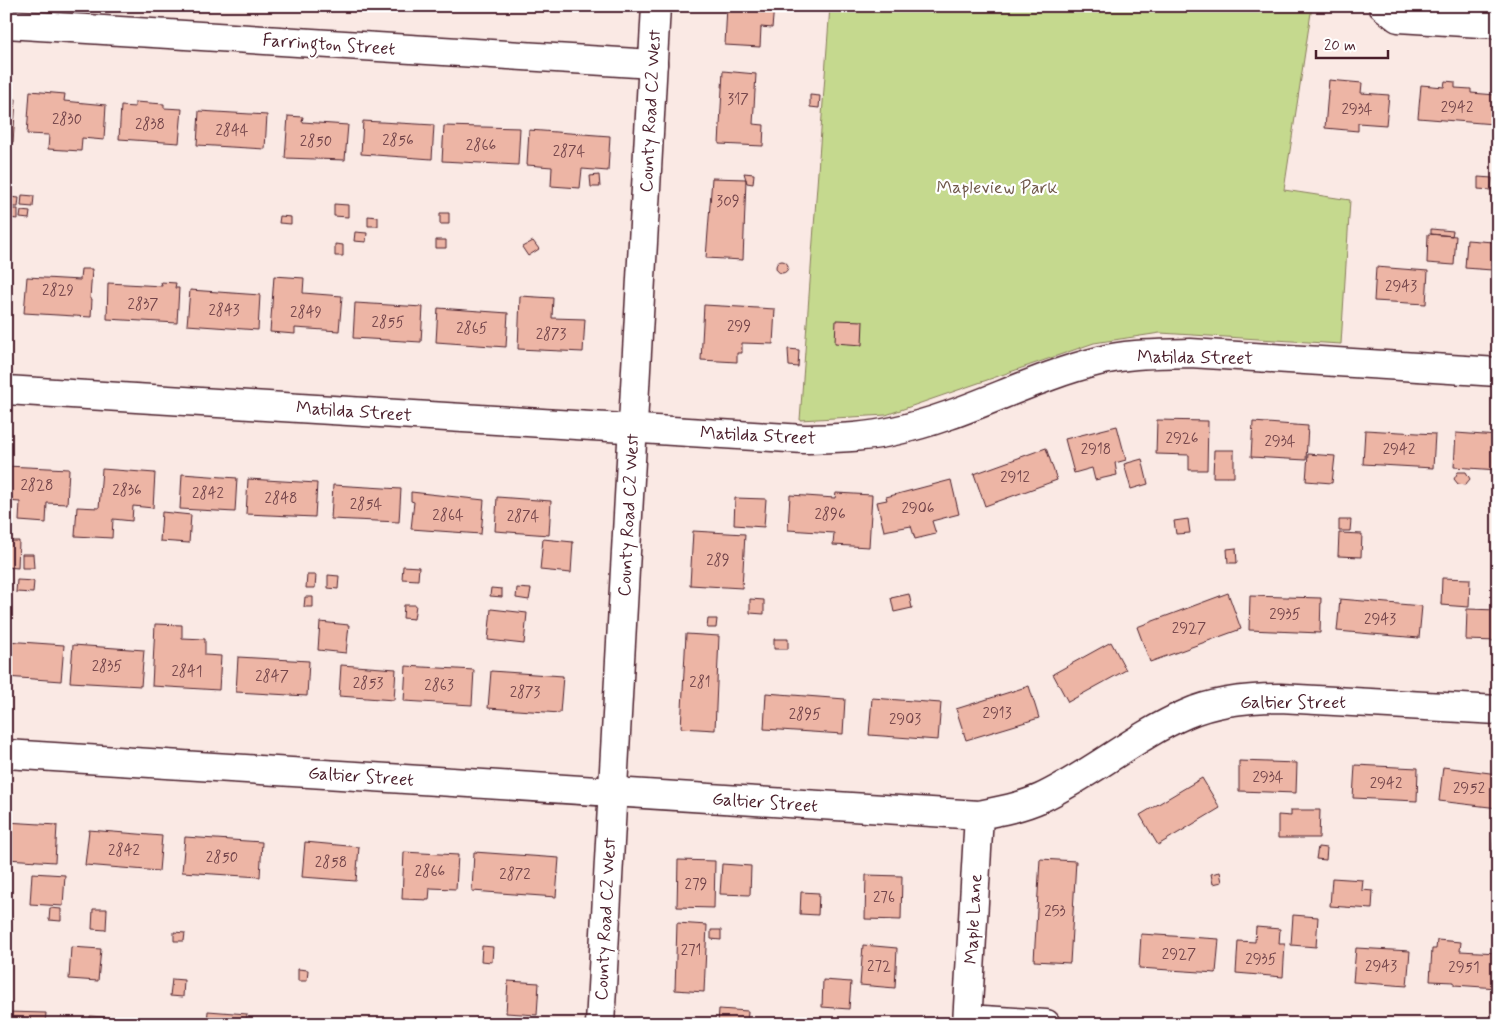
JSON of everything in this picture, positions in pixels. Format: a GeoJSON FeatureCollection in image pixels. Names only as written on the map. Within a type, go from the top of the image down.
{"type":"FeatureCollection","features":[{"type":"Feature","properties":{"kind":"street","name":"County Road C2 West"},"geometry":{"type":"LineString","coordinates":[[600,1024],[656,6]]}},
{"type":"Feature","properties":{"kind":"street"},"geometry":{"type":"LineString","coordinates":[[1383,6],[1398,18],[1498,24]]}},
{"type":"Feature","properties":{"kind":"street","name":"Farrington Street"},"geometry":{"type":"LineString","coordinates":[[6,24],[653,64]]}},
{"type":"Feature","properties":{"kind":"street","name":"Matilda Street"},"geometry":{"type":"LineString","coordinates":[[6,390],[804,439],[851,438],[895,431],[935,419],[1059,373],[1100,360],[1143,354],[1190,353],[1498,372]]}},
{"type":"Feature","properties":{"kind":"street","name":"Galtier Street"},"geometry":{"type":"LineString","coordinates":[[6,754],[979,815],[1008,810],[1041,798],[1156,729],[1187,713],[1222,702],[1280,698],[1498,710]]}},
{"type":"Feature","properties":{"kind":"street","name":"Maple Lane"},"geometry":{"type":"LineString","coordinates":[[967,1021],[979,815]]}},
{"type":"Feature","properties":{"kind":"street"},"geometry":{"type":"LineString","coordinates":[[967,1021],[1046,1024]]}},
{"type":"Feature","properties":{"kind":"green space","name":"Mapleview Park"},"geometry":{"type":"Polygon","coordinates":[[[830,6],[1312,6],[1284,190],[1350,200],[1341,344],[1160,333],[1094,343],[886,415],[800,420],[830,6]]]}},
{"type":"Feature","properties":{"kind":"building"},"geometry":{"type":"Polygon","coordinates":[[[727,6],[774,6],[772,28],[761,27],[760,47],[725,45],[727,6]]]}},
{"type":"Feature","properties":{"kind":"building"},"geometry":{"type":"Polygon","coordinates":[[[723,71],[756,74],[753,124],[764,125],[763,146],[719,144],[723,71]]]}},
{"type":"Feature","properties":{"kind":"building"},"geometry":{"type":"Polygon","coordinates":[[[1329,80],[1362,83],[1361,93],[1389,95],[1386,125],[1358,123],[1358,131],[1325,128],[1329,80]]]}},
{"type":"Feature","properties":{"kind":"building"},"geometry":{"type":"Polygon","coordinates":[[[1445,81],[1455,82],[1455,88],[1471,89],[1471,93],[1496,95],[1494,124],[1418,118],[1421,85],[1444,87],[1445,81]]]}},
{"type":"Feature","properties":{"kind":"building"},"geometry":{"type":"Polygon","coordinates":[[[30,91],[65,94],[64,101],[106,105],[104,140],[82,138],[81,151],[48,149],[49,135],[27,134],[30,91]]]}},
{"type":"Feature","properties":{"kind":"building"},"geometry":{"type":"Polygon","coordinates":[[[810,95],[820,96],[819,108],[810,107],[810,95]]]}},
{"type":"Feature","properties":{"kind":"building"},"geometry":{"type":"Polygon","coordinates":[[[6,98],[16,99],[13,142],[6,142],[6,98]]]}},
{"type":"Feature","properties":{"kind":"building"},"geometry":{"type":"Polygon","coordinates":[[[135,102],[164,104],[164,108],[182,109],[179,143],[119,139],[121,106],[135,107],[135,102]]]}},
{"type":"Feature","properties":{"kind":"building"},"geometry":{"type":"Polygon","coordinates":[[[199,111],[267,115],[265,149],[197,145],[199,111]]]}},
{"type":"Feature","properties":{"kind":"building"},"geometry":{"type":"Polygon","coordinates":[[[288,116],[303,117],[302,122],[348,125],[345,160],[285,158],[288,116]]]}},
{"type":"Feature","properties":{"kind":"building"},"geometry":{"type":"Polygon","coordinates":[[[363,121],[434,125],[432,159],[361,154],[363,121]]]}},
{"type":"Feature","properties":{"kind":"building"},"geometry":{"type":"Polygon","coordinates":[[[444,126],[520,128],[518,165],[442,161],[444,126]]]}},
{"type":"Feature","properties":{"kind":"building"},"geometry":{"type":"Polygon","coordinates":[[[529,130],[610,136],[608,171],[582,169],[580,188],[551,186],[552,167],[527,165],[529,130]]]}},
{"type":"Feature","properties":{"kind":"building"},"geometry":{"type":"Polygon","coordinates":[[[744,173],[754,174],[753,184],[747,183],[744,173]]]}},
{"type":"Feature","properties":{"kind":"building"},"geometry":{"type":"Polygon","coordinates":[[[599,175],[600,187],[591,187],[590,176],[599,175]]]}},
{"type":"Feature","properties":{"kind":"building"},"geometry":{"type":"Polygon","coordinates":[[[1478,177],[1492,178],[1491,190],[1478,189],[1478,177]]]}},
{"type":"Feature","properties":{"kind":"building"},"geometry":{"type":"Polygon","coordinates":[[[712,178],[746,179],[743,260],[706,258],[712,178]]]}},
{"type":"Feature","properties":{"kind":"building"},"geometry":{"type":"Polygon","coordinates":[[[22,195],[34,196],[33,207],[21,206],[22,195]]]}},
{"type":"Feature","properties":{"kind":"building"},"geometry":{"type":"Polygon","coordinates":[[[9,197],[19,198],[18,207],[8,207],[9,197]]]}},
{"type":"Feature","properties":{"kind":"building"},"geometry":{"type":"Polygon","coordinates":[[[334,204],[348,205],[348,217],[334,216],[334,204]]]}},
{"type":"Feature","properties":{"kind":"building"},"geometry":{"type":"Polygon","coordinates":[[[9,209],[18,209],[18,219],[8,218],[9,209]]]}},
{"type":"Feature","properties":{"kind":"building"},"geometry":{"type":"Polygon","coordinates":[[[21,211],[30,212],[29,219],[20,218],[21,211]]]}},
{"type":"Feature","properties":{"kind":"building"},"geometry":{"type":"Polygon","coordinates":[[[440,213],[449,213],[449,224],[440,224],[440,213]]]}},
{"type":"Feature","properties":{"kind":"building"},"geometry":{"type":"Polygon","coordinates":[[[280,216],[291,217],[291,224],[279,223],[280,216]]]}},
{"type":"Feature","properties":{"kind":"building"},"geometry":{"type":"Polygon","coordinates":[[[368,216],[378,217],[378,226],[368,226],[368,216]]]}},
{"type":"Feature","properties":{"kind":"building"},"geometry":{"type":"Polygon","coordinates":[[[1431,229],[1453,231],[1452,236],[1431,234],[1431,229]]]}},
{"type":"Feature","properties":{"kind":"building"},"geometry":{"type":"Polygon","coordinates":[[[355,232],[367,233],[366,242],[354,241],[355,232]]]}},
{"type":"Feature","properties":{"kind":"building"},"geometry":{"type":"Polygon","coordinates":[[[1428,234],[1456,236],[1454,265],[1427,263],[1428,234]]]}},
{"type":"Feature","properties":{"kind":"building"},"geometry":{"type":"Polygon","coordinates":[[[436,240],[446,240],[446,248],[436,248],[436,240]]]}},
{"type":"Feature","properties":{"kind":"building"},"geometry":{"type":"Polygon","coordinates":[[[1467,240],[1493,242],[1492,270],[1465,268],[1467,240]]]}},
{"type":"Feature","properties":{"kind":"building"},"geometry":{"type":"Polygon","coordinates":[[[533,241],[539,249],[528,256],[522,247],[533,241]]]}},
{"type":"Feature","properties":{"kind":"building"},"geometry":{"type":"Polygon","coordinates":[[[335,244],[343,245],[343,256],[335,256],[335,244]]]}},
{"type":"Feature","properties":{"kind":"building"},"geometry":{"type":"Polygon","coordinates":[[[782,261],[788,267],[782,273],[776,267],[782,261]]]}},
{"type":"Feature","properties":{"kind":"building"},"geometry":{"type":"Polygon","coordinates":[[[1376,267],[1428,271],[1426,304],[1374,301],[1376,267]]]}},
{"type":"Feature","properties":{"kind":"building"},"geometry":{"type":"Polygon","coordinates":[[[81,269],[92,269],[91,317],[24,313],[27,277],[80,280],[81,269]]]}},
{"type":"Feature","properties":{"kind":"building"},"geometry":{"type":"Polygon","coordinates":[[[1495,274],[1498,274],[1498,309],[1493,308],[1495,274]]]}},
{"type":"Feature","properties":{"kind":"building"},"geometry":{"type":"Polygon","coordinates":[[[274,276],[304,278],[303,293],[342,296],[339,331],[295,328],[295,334],[270,332],[274,276]]]}},
{"type":"Feature","properties":{"kind":"building"},"geometry":{"type":"Polygon","coordinates":[[[161,282],[176,283],[175,288],[179,288],[177,323],[107,319],[108,283],[162,286],[161,282]]]}},
{"type":"Feature","properties":{"kind":"building"},"geometry":{"type":"Polygon","coordinates":[[[190,290],[260,295],[258,330],[187,325],[190,290]]]}},
{"type":"Feature","properties":{"kind":"building"},"geometry":{"type":"Polygon","coordinates":[[[520,296],[553,298],[552,318],[585,319],[583,352],[518,349],[520,296]]]}},
{"type":"Feature","properties":{"kind":"building"},"geometry":{"type":"Polygon","coordinates":[[[355,303],[423,307],[421,342],[353,338],[355,303]]]}},
{"type":"Feature","properties":{"kind":"building"},"geometry":{"type":"Polygon","coordinates":[[[704,305],[775,309],[773,344],[742,343],[742,353],[737,353],[737,362],[701,360],[704,305]]]}},
{"type":"Feature","properties":{"kind":"building"},"geometry":{"type":"Polygon","coordinates":[[[438,308],[508,313],[506,347],[436,342],[438,308]]]}},
{"type":"Feature","properties":{"kind":"building"},"geometry":{"type":"Polygon","coordinates":[[[836,320],[863,321],[862,345],[835,343],[836,320]]]}},
{"type":"Feature","properties":{"kind":"building"},"geometry":{"type":"Polygon","coordinates":[[[788,349],[799,350],[798,367],[789,366],[788,349]]]}},
{"type":"Feature","properties":{"kind":"building"},"geometry":{"type":"Polygon","coordinates":[[[1157,420],[1208,421],[1207,470],[1189,470],[1189,455],[1156,454],[1157,420]]]}},
{"type":"Feature","properties":{"kind":"building"},"geometry":{"type":"Polygon","coordinates":[[[1253,422],[1308,426],[1306,460],[1251,457],[1253,422]]]}},
{"type":"Feature","properties":{"kind":"building"},"geometry":{"type":"Polygon","coordinates":[[[1117,426],[1126,460],[1115,463],[1117,475],[1095,480],[1092,468],[1074,473],[1065,439],[1117,426]]]}},
{"type":"Feature","properties":{"kind":"building"},"geometry":{"type":"Polygon","coordinates":[[[1365,430],[1435,434],[1433,468],[1363,464],[1365,430]]]}},
{"type":"Feature","properties":{"kind":"building"},"geometry":{"type":"Polygon","coordinates":[[[1456,433],[1498,436],[1498,470],[1454,467],[1456,433]]]}},
{"type":"Feature","properties":{"kind":"building"},"geometry":{"type":"Polygon","coordinates":[[[1046,448],[1057,480],[985,506],[974,474],[1046,448]]]}},
{"type":"Feature","properties":{"kind":"building"},"geometry":{"type":"Polygon","coordinates":[[[1214,450],[1234,450],[1234,477],[1213,477],[1214,450]]]}},
{"type":"Feature","properties":{"kind":"building"},"geometry":{"type":"Polygon","coordinates":[[[1308,454],[1335,456],[1332,483],[1306,481],[1308,454]]]}},
{"type":"Feature","properties":{"kind":"building"},"geometry":{"type":"Polygon","coordinates":[[[1142,459],[1148,484],[1131,489],[1124,464],[1142,459]]]}},
{"type":"Feature","properties":{"kind":"building"},"geometry":{"type":"Polygon","coordinates":[[[6,466],[69,469],[67,504],[47,503],[46,523],[19,521],[20,502],[6,501],[6,466]]]}},
{"type":"Feature","properties":{"kind":"building"},"geometry":{"type":"Polygon","coordinates":[[[102,469],[155,473],[153,508],[133,506],[132,521],[113,519],[112,538],[75,536],[77,507],[99,508],[102,469]]]}},
{"type":"Feature","properties":{"kind":"building"},"geometry":{"type":"Polygon","coordinates":[[[1458,472],[1466,472],[1470,479],[1465,485],[1458,484],[1454,479],[1458,472]]]}},
{"type":"Feature","properties":{"kind":"building"},"geometry":{"type":"Polygon","coordinates":[[[182,474],[237,478],[235,512],[180,509],[182,474]]]}},
{"type":"Feature","properties":{"kind":"building"},"geometry":{"type":"Polygon","coordinates":[[[248,479],[317,483],[315,517],[246,514],[248,479]]]}},
{"type":"Feature","properties":{"kind":"building"},"geometry":{"type":"Polygon","coordinates":[[[951,480],[959,514],[932,521],[936,534],[915,539],[911,526],[884,531],[877,502],[887,500],[886,497],[951,480]]]}},
{"type":"Feature","properties":{"kind":"building"},"geometry":{"type":"Polygon","coordinates":[[[333,485],[401,489],[399,522],[331,519],[333,485]]]}},
{"type":"Feature","properties":{"kind":"building"},"geometry":{"type":"Polygon","coordinates":[[[411,492],[484,500],[481,534],[411,529],[414,502],[411,501],[411,492]]]}},
{"type":"Feature","properties":{"kind":"building"},"geometry":{"type":"Polygon","coordinates":[[[836,493],[872,495],[869,547],[833,545],[834,533],[788,530],[790,495],[835,498],[836,493]]]}},
{"type":"Feature","properties":{"kind":"building"},"geometry":{"type":"Polygon","coordinates":[[[497,497],[551,501],[549,535],[495,531],[497,497]]]}},
{"type":"Feature","properties":{"kind":"building"},"geometry":{"type":"Polygon","coordinates":[[[735,498],[766,499],[764,527],[734,525],[735,498]]]}},
{"type":"Feature","properties":{"kind":"building"},"geometry":{"type":"Polygon","coordinates":[[[162,512],[191,515],[189,543],[160,541],[162,512]]]}},
{"type":"Feature","properties":{"kind":"building"},"geometry":{"type":"Polygon","coordinates":[[[1188,519],[1190,533],[1176,534],[1174,521],[1188,519]]]}},
{"type":"Feature","properties":{"kind":"building"},"geometry":{"type":"Polygon","coordinates":[[[1339,520],[1351,520],[1350,531],[1339,531],[1339,520]]]}},
{"type":"Feature","properties":{"kind":"building"},"geometry":{"type":"Polygon","coordinates":[[[693,531],[745,534],[742,588],[690,585],[693,531]]]}},
{"type":"Feature","properties":{"kind":"building"},"geometry":{"type":"Polygon","coordinates":[[[1339,533],[1362,534],[1361,557],[1338,556],[1339,533]]]}},
{"type":"Feature","properties":{"kind":"building"},"geometry":{"type":"Polygon","coordinates":[[[543,539],[573,542],[571,573],[540,570],[543,539]]]}},
{"type":"Feature","properties":{"kind":"building"},"geometry":{"type":"Polygon","coordinates":[[[6,541],[19,541],[18,568],[6,567],[6,541]]]}},
{"type":"Feature","properties":{"kind":"building"},"geometry":{"type":"Polygon","coordinates":[[[1236,548],[1237,563],[1228,563],[1227,549],[1236,548]]]}},
{"type":"Feature","properties":{"kind":"building"},"geometry":{"type":"Polygon","coordinates":[[[22,554],[33,554],[34,568],[22,568],[22,554]]]}},
{"type":"Feature","properties":{"kind":"building"},"geometry":{"type":"Polygon","coordinates":[[[403,566],[419,567],[418,580],[402,579],[403,566]]]}},
{"type":"Feature","properties":{"kind":"building"},"geometry":{"type":"Polygon","coordinates":[[[307,575],[316,575],[315,588],[306,588],[307,575]]]}},
{"type":"Feature","properties":{"kind":"building"},"geometry":{"type":"Polygon","coordinates":[[[328,575],[339,576],[338,589],[328,588],[328,575]]]}},
{"type":"Feature","properties":{"kind":"building"},"geometry":{"type":"Polygon","coordinates":[[[1442,578],[1470,579],[1469,607],[1441,605],[1442,578]]]}},
{"type":"Feature","properties":{"kind":"building"},"geometry":{"type":"Polygon","coordinates":[[[17,580],[34,581],[33,593],[16,592],[17,580]]]}},
{"type":"Feature","properties":{"kind":"building"},"geometry":{"type":"Polygon","coordinates":[[[491,588],[502,589],[502,597],[490,596],[491,588]]]}},
{"type":"Feature","properties":{"kind":"building"},"geometry":{"type":"Polygon","coordinates":[[[517,588],[531,589],[529,600],[516,598],[517,588]]]}},
{"type":"Feature","properties":{"kind":"building"},"geometry":{"type":"Polygon","coordinates":[[[1228,593],[1241,629],[1150,662],[1137,627],[1228,593]]]}},
{"type":"Feature","properties":{"kind":"building"},"geometry":{"type":"Polygon","coordinates":[[[909,594],[912,608],[894,612],[891,598],[909,594]]]}},
{"type":"Feature","properties":{"kind":"building"},"geometry":{"type":"Polygon","coordinates":[[[1250,596],[1321,598],[1320,633],[1249,630],[1250,596]]]}},
{"type":"Feature","properties":{"kind":"building"},"geometry":{"type":"Polygon","coordinates":[[[305,597],[313,597],[313,607],[304,607],[305,597]]]}},
{"type":"Feature","properties":{"kind":"building"},"geometry":{"type":"Polygon","coordinates":[[[750,599],[764,600],[764,614],[750,613],[750,599]]]}},
{"type":"Feature","properties":{"kind":"building"},"geometry":{"type":"Polygon","coordinates":[[[1340,599],[1422,606],[1419,638],[1337,631],[1340,599]]]}},
{"type":"Feature","properties":{"kind":"building"},"geometry":{"type":"Polygon","coordinates":[[[404,605],[416,605],[414,619],[403,618],[404,605]]]}},
{"type":"Feature","properties":{"kind":"building"},"geometry":{"type":"Polygon","coordinates":[[[491,609],[527,613],[524,644],[488,640],[491,609]]]}},
{"type":"Feature","properties":{"kind":"building"},"geometry":{"type":"Polygon","coordinates":[[[1467,609],[1498,610],[1498,641],[1466,640],[1467,609]]]}},
{"type":"Feature","properties":{"kind":"building"},"geometry":{"type":"Polygon","coordinates":[[[708,619],[717,619],[716,628],[707,628],[708,619]]]}},
{"type":"Feature","properties":{"kind":"building"},"geometry":{"type":"Polygon","coordinates":[[[320,622],[349,625],[346,653],[318,650],[320,622]]]}},
{"type":"Feature","properties":{"kind":"building"},"geometry":{"type":"Polygon","coordinates":[[[155,624],[182,625],[182,638],[205,639],[205,655],[221,656],[219,690],[152,686],[155,624]]]}},
{"type":"Feature","properties":{"kind":"building"},"geometry":{"type":"Polygon","coordinates":[[[686,634],[719,636],[715,730],[681,728],[686,634]]]}},
{"type":"Feature","properties":{"kind":"building"},"geometry":{"type":"Polygon","coordinates":[[[774,639],[788,639],[788,649],[774,649],[774,639]]]}},
{"type":"Feature","properties":{"kind":"building"},"geometry":{"type":"Polygon","coordinates":[[[6,641],[64,645],[61,681],[6,677],[6,641]]]}},
{"type":"Feature","properties":{"kind":"building"},"geometry":{"type":"Polygon","coordinates":[[[1111,642],[1126,670],[1068,702],[1053,674],[1111,642]]]}},
{"type":"Feature","properties":{"kind":"building"},"geometry":{"type":"Polygon","coordinates":[[[73,645],[144,650],[141,686],[70,682],[73,645]]]}},
{"type":"Feature","properties":{"kind":"building"},"geometry":{"type":"Polygon","coordinates":[[[238,657],[309,661],[307,696],[236,692],[238,657]]]}},
{"type":"Feature","properties":{"kind":"building"},"geometry":{"type":"Polygon","coordinates":[[[341,665],[396,669],[394,700],[339,696],[341,665]]]}},
{"type":"Feature","properties":{"kind":"building"},"geometry":{"type":"Polygon","coordinates":[[[406,666],[474,670],[472,705],[404,701],[406,666]]]}},
{"type":"Feature","properties":{"kind":"building"},"geometry":{"type":"Polygon","coordinates":[[[491,671],[563,676],[560,713],[488,708],[491,671]]]}},
{"type":"Feature","properties":{"kind":"building"},"geometry":{"type":"Polygon","coordinates":[[[1029,686],[1039,718],[966,740],[956,709],[1029,686]]]}},
{"type":"Feature","properties":{"kind":"building"},"geometry":{"type":"Polygon","coordinates":[[[766,693],[845,699],[843,734],[764,729],[766,693]]]}},
{"type":"Feature","properties":{"kind":"building"},"geometry":{"type":"Polygon","coordinates":[[[872,698],[941,703],[938,740],[869,735],[872,698]]]}},
{"type":"Feature","properties":{"kind":"building"},"geometry":{"type":"Polygon","coordinates":[[[1239,761],[1297,763],[1296,793],[1239,791],[1239,761]]]}},
{"type":"Feature","properties":{"kind":"building"},"geometry":{"type":"Polygon","coordinates":[[[1355,765],[1418,768],[1417,801],[1353,798],[1355,765]]]}},
{"type":"Feature","properties":{"kind":"building"},"geometry":{"type":"Polygon","coordinates":[[[1443,767],[1498,774],[1498,808],[1439,801],[1443,767]]]}},
{"type":"Feature","properties":{"kind":"building"},"geometry":{"type":"Polygon","coordinates":[[[1202,778],[1220,808],[1158,845],[1140,815],[1202,778]]]}},
{"type":"Feature","properties":{"kind":"building"},"geometry":{"type":"Polygon","coordinates":[[[1291,810],[1320,810],[1319,838],[1278,838],[1278,815],[1291,816],[1291,810]]]}},
{"type":"Feature","properties":{"kind":"building"},"geometry":{"type":"Polygon","coordinates":[[[6,822],[57,825],[55,862],[6,859],[6,822]]]}},
{"type":"Feature","properties":{"kind":"building"},"geometry":{"type":"Polygon","coordinates":[[[1494,827],[1498,827],[1498,856],[1492,855],[1494,827]]]}},
{"type":"Feature","properties":{"kind":"building"},"geometry":{"type":"Polygon","coordinates":[[[89,830],[162,836],[159,871],[85,865],[89,830]]]}},
{"type":"Feature","properties":{"kind":"building"},"geometry":{"type":"Polygon","coordinates":[[[185,837],[262,842],[260,877],[182,872],[185,837]]]}},
{"type":"Feature","properties":{"kind":"building"},"geometry":{"type":"Polygon","coordinates":[[[305,842],[359,847],[356,881],[302,877],[305,842]]]}},
{"type":"Feature","properties":{"kind":"building"},"geometry":{"type":"Polygon","coordinates":[[[1318,847],[1327,848],[1326,860],[1316,859],[1318,847]]]}},
{"type":"Feature","properties":{"kind":"building"},"geometry":{"type":"Polygon","coordinates":[[[404,852],[458,855],[456,889],[430,888],[429,900],[402,899],[404,852]]]}},
{"type":"Feature","properties":{"kind":"building"},"geometry":{"type":"Polygon","coordinates":[[[474,852],[559,858],[556,897],[472,891],[474,852]]]}},
{"type":"Feature","properties":{"kind":"building"},"geometry":{"type":"Polygon","coordinates":[[[1040,859],[1076,861],[1070,963],[1034,961],[1040,859]]]}},
{"type":"Feature","properties":{"kind":"building"},"geometry":{"type":"Polygon","coordinates":[[[678,860],[715,861],[714,908],[677,907],[678,860]]]}},
{"type":"Feature","properties":{"kind":"building"},"geometry":{"type":"Polygon","coordinates":[[[722,864],[751,866],[750,895],[720,894],[722,864]]]}},
{"type":"Feature","properties":{"kind":"building"},"geometry":{"type":"Polygon","coordinates":[[[1220,872],[1222,882],[1213,884],[1211,874],[1220,872]]]}},
{"type":"Feature","properties":{"kind":"building"},"geometry":{"type":"Polygon","coordinates":[[[32,873],[65,875],[63,906],[30,904],[32,873]]]}},
{"type":"Feature","properties":{"kind":"building"},"geometry":{"type":"Polygon","coordinates":[[[866,875],[902,876],[901,920],[865,919],[866,875]]]}},
{"type":"Feature","properties":{"kind":"building"},"geometry":{"type":"Polygon","coordinates":[[[1332,878],[1363,880],[1362,890],[1373,891],[1372,909],[1330,906],[1332,878]]]}},
{"type":"Feature","properties":{"kind":"building"},"geometry":{"type":"Polygon","coordinates":[[[801,892],[819,893],[818,915],[800,914],[801,892]]]}},
{"type":"Feature","properties":{"kind":"building"},"geometry":{"type":"Polygon","coordinates":[[[50,908],[61,909],[61,921],[49,920],[50,908]]]}},
{"type":"Feature","properties":{"kind":"building"},"geometry":{"type":"Polygon","coordinates":[[[93,909],[107,909],[106,930],[92,929],[93,909]]]}},
{"type":"Feature","properties":{"kind":"building"},"geometry":{"type":"Polygon","coordinates":[[[1293,915],[1318,917],[1316,947],[1291,945],[1293,915]]]}},
{"type":"Feature","properties":{"kind":"building"},"geometry":{"type":"Polygon","coordinates":[[[677,923],[707,925],[704,992],[675,990],[677,923]]]}},
{"type":"Feature","properties":{"kind":"building"},"geometry":{"type":"Polygon","coordinates":[[[1256,927],[1280,929],[1279,944],[1285,944],[1283,977],[1236,973],[1238,941],[1255,942],[1256,927]]]}},
{"type":"Feature","properties":{"kind":"building"},"geometry":{"type":"Polygon","coordinates":[[[711,930],[721,930],[721,940],[711,939],[711,930]]]}},
{"type":"Feature","properties":{"kind":"building"},"geometry":{"type":"Polygon","coordinates":[[[174,932],[185,933],[184,941],[174,941],[174,932]]]}},
{"type":"Feature","properties":{"kind":"building"},"geometry":{"type":"Polygon","coordinates":[[[1141,934],[1219,939],[1216,973],[1139,968],[1141,934]]]}},
{"type":"Feature","properties":{"kind":"building"},"geometry":{"type":"Polygon","coordinates":[[[1437,940],[1461,942],[1460,951],[1498,953],[1498,988],[1454,985],[1454,982],[1430,981],[1432,949],[1436,949],[1437,940]]]}},
{"type":"Feature","properties":{"kind":"building"},"geometry":{"type":"Polygon","coordinates":[[[863,945],[897,948],[895,988],[860,985],[863,945]]]}},
{"type":"Feature","properties":{"kind":"building"},"geometry":{"type":"Polygon","coordinates":[[[482,946],[493,947],[492,962],[481,961],[482,946]]]}},
{"type":"Feature","properties":{"kind":"building"},"geometry":{"type":"Polygon","coordinates":[[[71,947],[101,949],[98,981],[69,979],[71,947]]]}},
{"type":"Feature","properties":{"kind":"building"},"geometry":{"type":"Polygon","coordinates":[[[1356,948],[1410,951],[1407,986],[1353,982],[1356,948]]]}},
{"type":"Feature","properties":{"kind":"building"},"geometry":{"type":"Polygon","coordinates":[[[298,969],[308,970],[307,981],[298,981],[298,969]]]}},
{"type":"Feature","properties":{"kind":"building"},"geometry":{"type":"Polygon","coordinates":[[[172,979],[184,980],[183,997],[170,996],[172,979]]]}},
{"type":"Feature","properties":{"kind":"building"},"geometry":{"type":"Polygon","coordinates":[[[823,980],[851,982],[849,1009],[822,1007],[823,980]]]}},
{"type":"Feature","properties":{"kind":"building"},"geometry":{"type":"Polygon","coordinates":[[[508,981],[539,983],[537,1015],[506,1013],[508,981]]]}},
{"type":"Feature","properties":{"kind":"building"},"geometry":{"type":"Polygon","coordinates":[[[719,1009],[748,1011],[747,1024],[718,1024],[719,1009]]]}},
{"type":"Feature","properties":{"kind":"building"},"geometry":{"type":"Polygon","coordinates":[[[208,1011],[247,1014],[246,1024],[207,1024],[208,1011]]]}},
{"type":"Feature","properties":{"kind":"building"},"geometry":{"type":"Polygon","coordinates":[[[6,1012],[46,1013],[45,1024],[6,1024],[6,1012]]]}},
{"type":"Feature","properties":{"kind":"building"},"geometry":{"type":"Polygon","coordinates":[[[90,1016],[154,1021],[154,1024],[89,1024],[90,1016]]]}}]}
